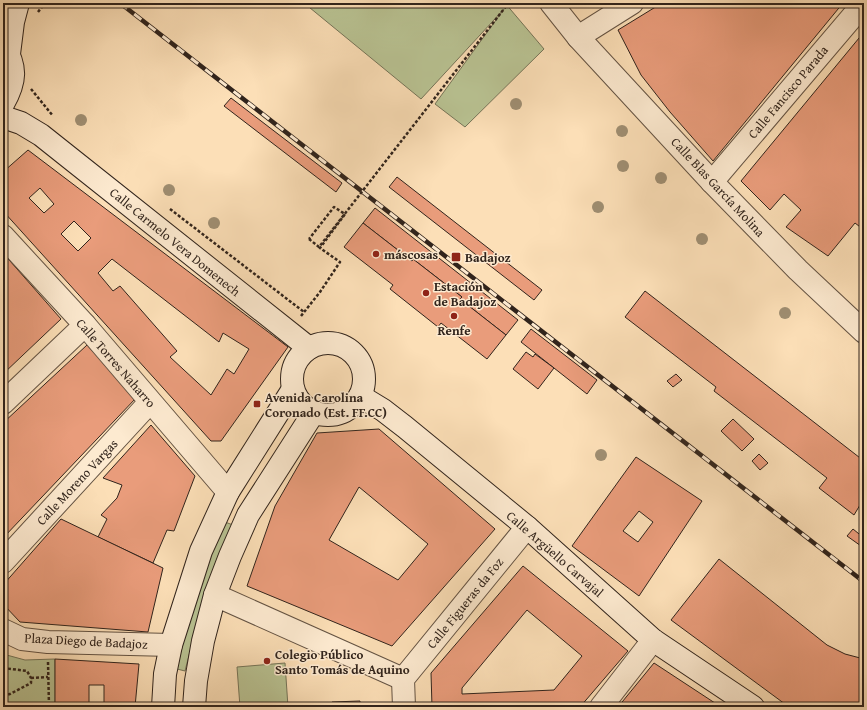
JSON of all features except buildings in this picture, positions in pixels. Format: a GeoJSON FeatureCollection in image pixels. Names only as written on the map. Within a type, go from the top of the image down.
{"type":"FeatureCollection","features":[{"type":"Feature","properties":{"kind":"street"},"geometry":{"type":"LineString","coordinates":[[3,8],[11,3]]}},
{"type":"Feature","properties":{"kind":"street","name":"Calle Blas García Molina"},"geometry":{"type":"LineString","coordinates":[[551,3],[578,37],[712,182],[798,270],[864,331]]}},
{"type":"Feature","properties":{"kind":"street"},"geometry":{"type":"LineString","coordinates":[[578,37],[632,3]]}},
{"type":"Feature","properties":{"kind":"street","name":"Calle Fancisco Parada"},"geometry":{"type":"LineString","coordinates":[[712,182],[864,3]]}},
{"type":"Feature","properties":{"kind":"street"},"geometry":{"type":"LineString","coordinates":[[15,91],[13,66],[6,49],[13,22],[27,8]]}},
{"type":"Feature","properties":{"kind":"street","name":"Calle Carmelo Vera Domenech"},"geometry":{"type":"LineString","coordinates":[[15,91],[30,119],[41,135],[309,348]]}},
{"type":"Feature","properties":{"kind":"street","name":"Calle Carmelo Vera Domenech"},"geometry":{"type":"LineString","coordinates":[[9,124],[41,135]]}},
{"type":"Feature","properties":{"kind":"street","name":"Calle Torres Naharro"},"geometry":{"type":"LineString","coordinates":[[3,236],[85,325],[228,492]]}},
{"type":"Feature","properties":{"kind":"street"},"geometry":{"type":"LineString","coordinates":[[3,403],[85,325]]}},
{"type":"Feature","properties":{"kind":"street"},"geometry":{"type":"LineString","coordinates":[[332,343],[353,353],[360,362],[363,374],[363,385],[360,396],[345,411],[324,415],[305,407],[297,398],[293,389],[292,377],[294,366],[300,356],[309,348],[321,344],[332,343]]}},
{"type":"Feature","properties":{"kind":"street"},"geometry":{"type":"LineString","coordinates":[[163,707],[165,674],[171,644],[201,551],[228,492],[293,389]]}},
{"type":"Feature","properties":{"kind":"street","name":"Calle Argüello Carvajal"},"geometry":{"type":"LineString","coordinates":[[360,396],[383,410],[405,427],[527,528],[653,640],[753,707]]}},
{"type":"Feature","properties":{"kind":"street","name":"Calle Moreno Vargas"},"geometry":{"type":"LineString","coordinates":[[3,562],[150,402]]}},
{"type":"Feature","properties":{"kind":"street"},"geometry":{"type":"LineString","coordinates":[[194,707],[196,681],[203,641],[215,595],[230,556],[248,515],[314,412]]}},
{"type":"Feature","properties":{"kind":"street","name":"Calle Figueras da Foz"},"geometry":{"type":"LineString","coordinates":[[403,679],[527,528]]}},
{"type":"Feature","properties":{"kind":"street"},"geometry":{"type":"LineString","coordinates":[[215,595],[403,679],[404,707]]}},
{"type":"Feature","properties":{"kind":"street","name":"Plaza Diego de Badajoz"},"geometry":{"type":"LineString","coordinates":[[3,630],[22,639],[48,642],[171,644]]}},
{"type":"Feature","properties":{"kind":"street"},"geometry":{"type":"LineString","coordinates":[[601,707],[653,640]]}},
{"type":"Feature","properties":{"kind":"path"},"geometry":{"type":"LineString","coordinates":[[27,8],[45,3]]}},
{"type":"Feature","properties":{"kind":"path"},"geometry":{"type":"LineString","coordinates":[[288,332],[340,262],[320,248],[345,214],[340,211],[334,207],[309,239],[319,247],[328,234],[343,216],[348,210],[353,204],[507,5],[505,3]]}},
{"type":"Feature","properties":{"kind":"path"},"geometry":{"type":"LineString","coordinates":[[15,91],[32,90],[57,120]]}},
{"type":"Feature","properties":{"kind":"path"},"geometry":{"type":"LineString","coordinates":[[164,204],[304,312]]}},
{"type":"Feature","properties":{"kind":"path"},"geometry":{"type":"LineString","coordinates":[[48,642],[49,707]]}},
{"type":"Feature","properties":{"kind":"path"},"geometry":{"type":"LineString","coordinates":[[3,668],[27,671],[31,678],[31,683],[3,696]]}},
{"type":"Feature","properties":{"kind":"path"},"geometry":{"type":"LineString","coordinates":[[31,678],[48,677]]}},
{"type":"Feature","properties":{"kind":"green space"},"geometry":{"type":"Polygon","coordinates":[[[304,3],[505,3],[544,49],[465,127],[435,104],[504,9],[421,99],[304,3]]]}},
{"type":"Feature","properties":{"kind":"green space"},"geometry":{"type":"Polygon","coordinates":[[[225,522],[233,525],[218,556],[205,592],[185,671],[177,669],[185,632],[209,560],[225,522]]]}},
{"type":"Feature","properties":{"kind":"green space"},"geometry":{"type":"Polygon","coordinates":[[[3,654],[25,660],[55,659],[55,707],[3,707],[3,654]]]}},
{"type":"Feature","properties":{"kind":"green space"},"geometry":{"type":"Polygon","coordinates":[[[285,663],[288,707],[240,707],[237,667],[285,663]]]}},
{"type":"Feature","properties":{"kind":"railway"},"geometry":{"type":"LineString","coordinates":[[120,3],[864,582]]}},
{"type":"Feature","properties":{"kind":"place","name":"máscosas"},"geometry":{"type":"Point","coordinates":[376,254]}},
{"type":"Feature","properties":{"kind":"place","name":"Badajoz"},"geometry":{"type":"Point","coordinates":[456,257]}},
{"type":"Feature","properties":{"kind":"place","name":"Estación de Badajoz"},"geometry":{"type":"Point","coordinates":[426,293]}},
{"type":"Feature","properties":{"kind":"place","name":"Renfe"},"geometry":{"type":"Point","coordinates":[454,316]}},
{"type":"Feature","properties":{"kind":"place","name":"Avenida Carolina Coronado (Est. FF.CC)"},"geometry":{"type":"Point","coordinates":[257,404]}},
{"type":"Feature","properties":{"kind":"place","name":"Colegio Público Santo Tomás de Aquino"},"geometry":{"type":"Point","coordinates":[267,661]}}]}
